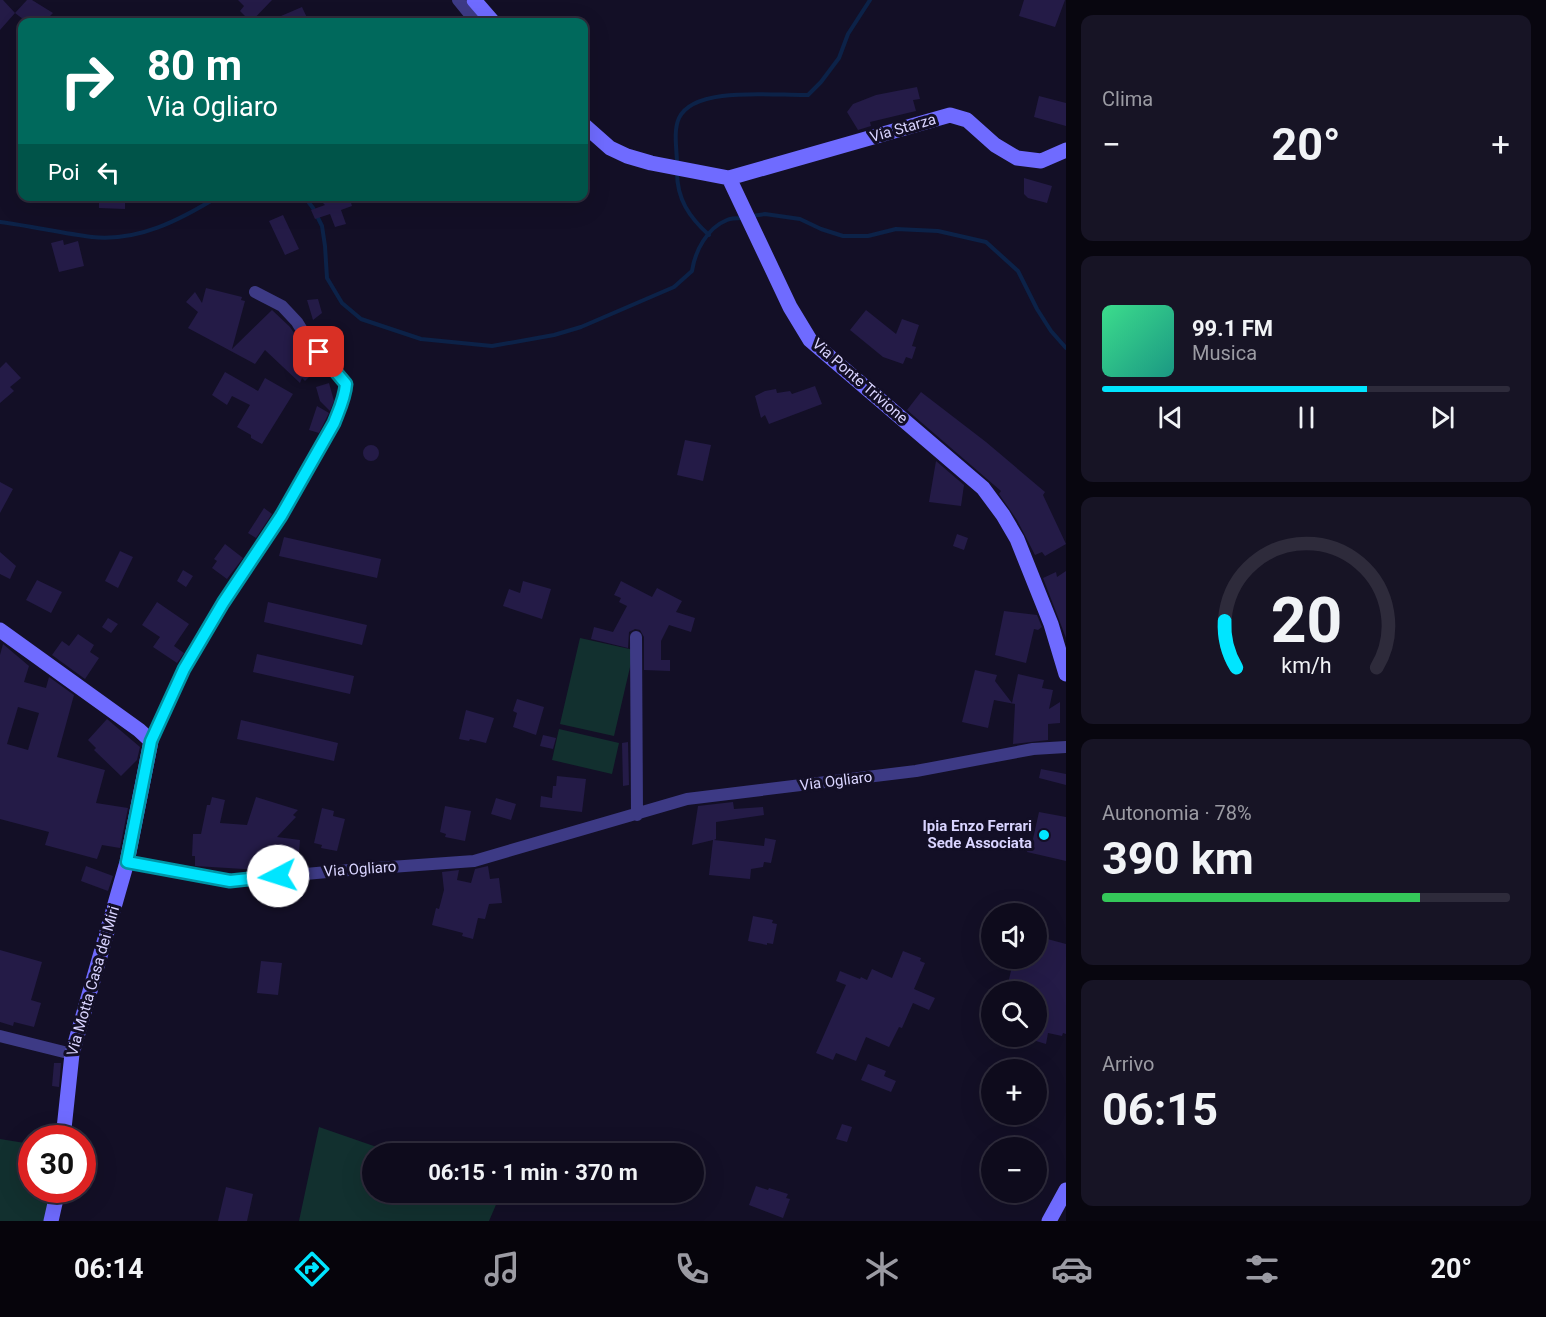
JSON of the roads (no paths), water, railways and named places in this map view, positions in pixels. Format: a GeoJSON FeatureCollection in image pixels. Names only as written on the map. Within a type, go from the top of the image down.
{"type":"FeatureCollection","features":[{"type":"Feature","properties":{"kind":"street"},"geometry":{"type":"LineString","coordinates":[[458,0],[473,18]]}},
{"type":"Feature","properties":{"kind":"street"},"geometry":{"type":"LineString","coordinates":[[474,0],[490,18]]}},
{"type":"Feature","properties":{"kind":"street","name":"Via Starza"},"geometry":{"type":"LineString","coordinates":[[729,178],[950,116],[967,120],[996,146],[1017,158],[1041,161],[1066,150]]}},
{"type":"Feature","properties":{"kind":"street"},"geometry":{"type":"LineString","coordinates":[[588,129],[610,148],[627,156],[729,178]]}},
{"type":"Feature","properties":{"kind":"street","name":"Via Ponte Trivione"},"geometry":{"type":"LineString","coordinates":[[729,178],[790,307],[810,340],[983,488],[1003,514],[1017,539],[1047,613],[1066,674]]}},
{"type":"Feature","properties":{"kind":"street"},"geometry":{"type":"LineString","coordinates":[[127,862],[151,741],[184,669],[223,603],[281,516],[334,423],[345,395],[346,384],[308,340],[297,322],[282,306],[255,292]]}},
{"type":"Feature","properties":{"kind":"street"},"geometry":{"type":"LineString","coordinates":[[0,630],[151,741]]}},
{"type":"Feature","properties":{"kind":"street"},"geometry":{"type":"LineString","coordinates":[[636,637],[637,815]]}},
{"type":"Feature","properties":{"kind":"street","name":"Via Ogliaro"},"geometry":{"type":"LineString","coordinates":[[127,862],[230,881],[474,861],[687,799],[916,771],[1033,749],[1066,747]]}},
{"type":"Feature","properties":{"kind":"street","name":"Via Motta Casa dei Miri"},"geometry":{"type":"LineString","coordinates":[[64,1125],[72,1054],[127,862]]}},
{"type":"Feature","properties":{"kind":"street"},"geometry":{"type":"LineString","coordinates":[[0,1036],[72,1054]]}},
{"type":"Feature","properties":{"kind":"street"},"geometry":{"type":"LineString","coordinates":[[1049,1221],[1066,1190]]}},
{"type":"Feature","properties":{"kind":"street"},"geometry":{"type":"LineString","coordinates":[[51,1221],[55,1203]]}},
{"type":"Feature","properties":{"kind":"waterway"},"geometry":{"type":"LineString","coordinates":[[677,164],[677,123],[688,108],[718,96],[808,95],[839,58],[848,34],[870,0]]}},
{"type":"Feature","properties":{"kind":"waterway"},"geometry":{"type":"LineString","coordinates":[[677,172],[679,191],[685,207],[709,235]]}},
{"type":"Feature","properties":{"kind":"waterway"},"geometry":{"type":"LineString","coordinates":[[0,222],[109,238],[142,233],[174,221],[210,201]]}},
{"type":"Feature","properties":{"kind":"waterway"},"geometry":{"type":"LineString","coordinates":[[308,201],[322,226],[327,278],[342,303],[361,319],[421,339],[492,346],[554,335],[581,327],[674,287],[692,271],[699,248],[708,234],[729,219],[742,218]]}},
{"type":"Feature","properties":{"kind":"waterway"},"geometry":{"type":"LineString","coordinates":[[752,216],[765,214],[800,219],[843,236],[868,236],[896,229],[938,231],[986,242],[1018,271],[1037,309],[1051,331],[1066,348]]}},
{"type":"Feature","properties":{"kind":"place","name":"Ipia Enzo Ferrari Sede Associata"},"geometry":{"type":"Point","coordinates":[1044,835]}}]}
